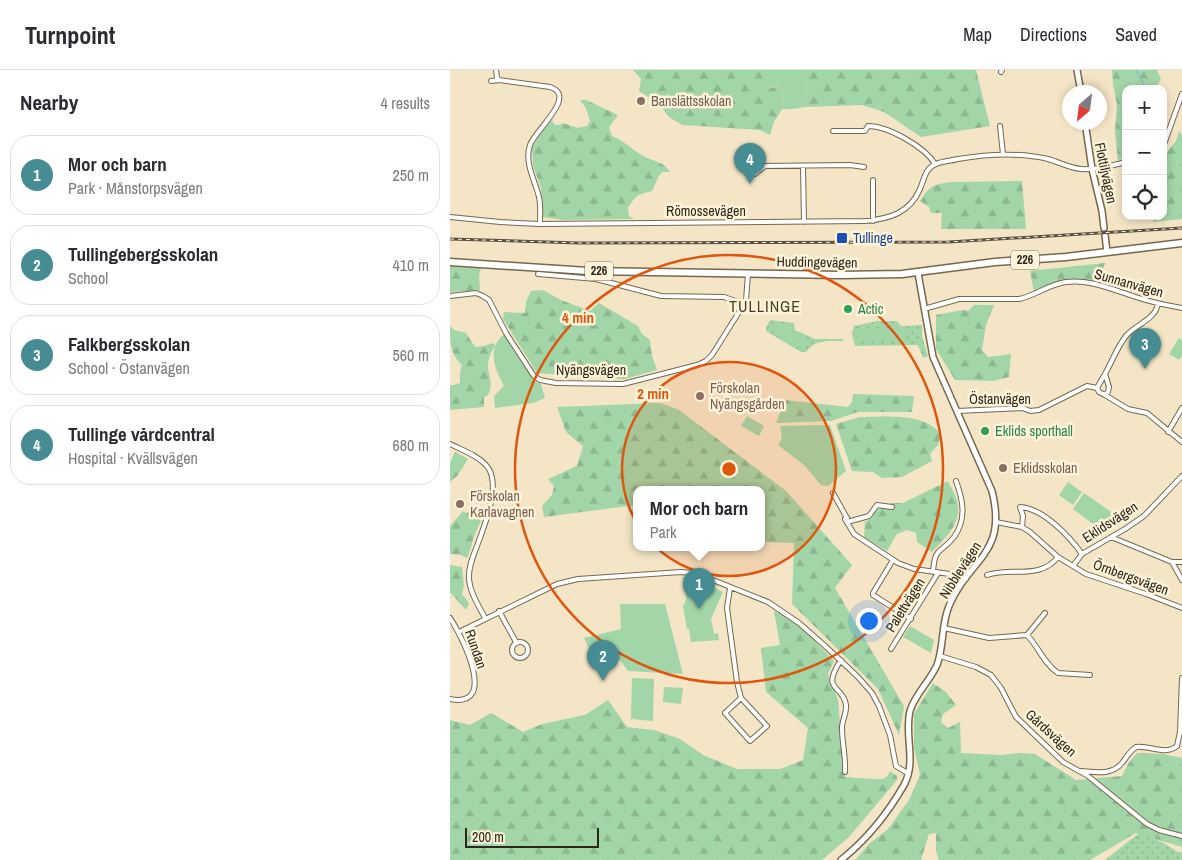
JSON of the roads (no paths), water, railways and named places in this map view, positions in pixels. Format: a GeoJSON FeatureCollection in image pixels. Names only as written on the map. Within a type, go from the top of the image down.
{"type":"FeatureCollection","features":[{"type":"Feature","properties":{"kind":"main road","name":"Huddingevägen"},"geometry":{"type":"LineString","coordinates":[[450,262],[588,271],[841,275],[918,273],[995,262],[1066,257],[1182,243]]}},
{"type":"Feature","properties":{"kind":"street"},"geometry":{"type":"LineString","coordinates":[[496,70],[496,78],[499,80]]}},
{"type":"Feature","properties":{"kind":"street"},"geometry":{"type":"LineString","coordinates":[[1078,70],[1080,85]]}},
{"type":"Feature","properties":{"kind":"street"},"geometry":{"type":"LineString","coordinates":[[491,80],[550,87],[556,89],[559,94],[560,102],[533,137],[529,147],[528,163],[540,207],[540,224]]}},
{"type":"Feature","properties":{"kind":"street"},"geometry":{"type":"LineString","coordinates":[[1167,136],[1182,94]]}},
{"type":"Feature","properties":{"kind":"street"},"geometry":{"type":"LineString","coordinates":[[833,131],[865,131],[868,126],[884,129],[927,153],[935,164],[979,156],[1003,154],[1046,159],[1075,168],[1092,169],[1122,163]]}},
{"type":"Feature","properties":{"kind":"street"},"geometry":{"type":"LineString","coordinates":[[1000,126],[1003,154]]}},
{"type":"Feature","properties":{"kind":"street","name":"Flottiljvägen"},"geometry":{"type":"LineString","coordinates":[[1086,130],[1104,228]]}},
{"type":"Feature","properties":{"kind":"street","name":"Römossevägen"},"geometry":{"type":"LineString","coordinates":[[450,217],[540,224],[873,220],[895,215],[911,205],[925,175],[935,164]]}},
{"type":"Feature","properties":{"kind":"street"},"geometry":{"type":"LineString","coordinates":[[765,166],[850,165],[864,167]]}},
{"type":"Feature","properties":{"kind":"street"},"geometry":{"type":"LineString","coordinates":[[803,166],[804,222]]}},
{"type":"Feature","properties":{"kind":"street"},"geometry":{"type":"LineString","coordinates":[[873,180],[873,220]]}},
{"type":"Feature","properties":{"kind":"street"},"geometry":{"type":"LineString","coordinates":[[1105,235],[1107,252]]}},
{"type":"Feature","properties":{"kind":"street","name":"Nyängsvägen"},"geometry":{"type":"LineString","coordinates":[[450,296],[476,293],[484,296],[534,376],[540,380],[556,383],[622,384],[701,364],[712,355],[744,304],[747,293],[748,273]]}},
{"type":"Feature","properties":{"kind":"street","name":"Nibblevägen"},"geometry":{"type":"LineString","coordinates":[[841,860],[868,834],[904,785],[909,774],[911,756],[907,731],[910,710],[932,674],[940,656],[949,607],[966,579],[986,553],[996,522],[992,491],[933,357],[918,273]]}},
{"type":"Feature","properties":{"kind":"street"},"geometry":{"type":"LineString","coordinates":[[538,274],[596,279],[661,296],[724,297],[744,304]]}},
{"type":"Feature","properties":{"kind":"street","name":"Sunnanvägen"},"geometry":{"type":"LineString","coordinates":[[924,309],[959,299],[1018,299],[1028,297],[1063,282],[1097,284],[1158,304],[1182,308]]}},
{"type":"Feature","properties":{"kind":"street"},"geometry":{"type":"LineString","coordinates":[[1158,304],[1156,314],[1124,338],[1097,388],[1099,392],[1128,409],[1147,413],[1182,442]]}},
{"type":"Feature","properties":{"kind":"street"},"geometry":{"type":"LineString","coordinates":[[1105,374],[1110,389],[1105,395]]}},
{"type":"Feature","properties":{"kind":"street","name":"Östanvägen"},"geometry":{"type":"LineString","coordinates":[[957,411],[1023,408],[1030,411],[1039,410],[1087,386],[1097,388]]}},
{"type":"Feature","properties":{"kind":"street"},"geometry":{"type":"LineString","coordinates":[[1168,432],[1182,408]]}},
{"type":"Feature","properties":{"kind":"street"},"geometry":{"type":"LineString","coordinates":[[450,444],[474,456],[486,466],[492,475],[491,501],[468,578],[472,592],[485,618]]}},
{"type":"Feature","properties":{"kind":"street","name":"Eklidsvägen"},"geometry":{"type":"LineString","coordinates":[[1073,566],[1082,554],[1144,516],[1182,476]]}},
{"type":"Feature","properties":{"kind":"street","name":"Palettvägen"},"geometry":{"type":"LineString","coordinates":[[891,649],[911,618],[935,572],[936,553],[954,536],[962,516],[963,502],[956,481]]}},
{"type":"Feature","properties":{"kind":"street"},"geometry":{"type":"LineString","coordinates":[[833,493],[854,534],[893,560],[914,569],[950,574],[966,579]]}},
{"type":"Feature","properties":{"kind":"street"},"geometry":{"type":"LineString","coordinates":[[847,522],[868,516],[877,505],[892,507]]}},
{"type":"Feature","properties":{"kind":"street"},"geometry":{"type":"LineString","coordinates":[[1022,527],[1023,516],[1020,507],[1030,509],[1052,522],[1082,554]]}},
{"type":"Feature","properties":{"kind":"street","name":"Örnbergsvägen"},"geometry":{"type":"LineString","coordinates":[[996,522],[1022,527],[1038,538],[1058,557],[1094,578],[1146,594],[1182,608]]}},
{"type":"Feature","properties":{"kind":"street"},"geometry":{"type":"LineString","coordinates":[[1111,537],[1172,562],[1182,562]]}},
{"type":"Feature","properties":{"kind":"street"},"geometry":{"type":"LineString","coordinates":[[987,575],[1022,573],[1043,569],[1053,563],[1058,557]]}},
{"type":"Feature","properties":{"kind":"street"},"geometry":{"type":"LineString","coordinates":[[893,560],[873,595],[911,618]]}},
{"type":"Feature","properties":{"kind":"street"},"geometry":{"type":"LineString","coordinates":[[1172,562],[1182,580]]}},
{"type":"Feature","properties":{"kind":"street"},"geometry":{"type":"LineString","coordinates":[[459,632],[551,586],[578,579],[681,572],[698,574],[768,602],[784,612],[841,660],[872,693],[890,735],[896,766],[909,774]]}},
{"type":"Feature","properties":{"kind":"street"},"geometry":{"type":"LineString","coordinates":[[730,588],[727,608],[741,698],[767,726],[750,741],[725,713],[741,698]]}},
{"type":"Feature","properties":{"kind":"street"},"geometry":{"type":"LineString","coordinates":[[499,611],[516,642]]}},
{"type":"Feature","properties":{"kind":"street"},"geometry":{"type":"LineString","coordinates":[[944,628],[989,638],[1027,635],[1045,613]]}},
{"type":"Feature","properties":{"kind":"street","name":"Rundan"},"geometry":{"type":"LineString","coordinates":[[450,618],[459,632],[472,666],[475,686],[472,696],[467,700],[450,699]]}},
{"type":"Feature","properties":{"kind":"street"},"geometry":{"type":"LineString","coordinates":[[1027,635],[1058,673],[1090,675]]}},
{"type":"Feature","properties":{"kind":"street"},"geometry":{"type":"LineString","coordinates":[[516,642],[523,642],[528,647],[526,655],[522,658],[516,658],[512,654],[511,649],[516,642]]}},
{"type":"Feature","properties":{"kind":"street","name":"Gårdsvägen"},"geometry":{"type":"LineString","coordinates":[[940,656],[976,667],[991,676],[1001,688],[1016,717],[1063,762],[1081,771],[1147,824],[1158,830],[1182,836]]}},
{"type":"Feature","properties":{"kind":"street"},"geometry":{"type":"LineString","coordinates":[[841,660],[834,673],[832,682],[844,697],[846,704],[842,729],[846,758],[845,772]]}},
{"type":"Feature","properties":{"kind":"street"},"geometry":{"type":"LineString","coordinates":[[1081,771],[1103,773],[1116,769],[1136,747],[1172,749],[1178,743],[1181,732],[1182,678]]}},
{"type":"Feature","properties":{"kind":"waterway"},"geometry":{"type":"LineString","coordinates":[[1136,70],[1144,85]]}},
{"type":"Feature","properties":{"kind":"railway"},"geometry":{"type":"LineString","coordinates":[[450,239],[579,243],[949,242],[1182,228]]}},
{"type":"Feature","properties":{"kind":"place","name":"Banslättsskolan"},"geometry":{"type":"Point","coordinates":[641,101]}},
{"type":"Feature","properties":{"kind":"place","name":"Tullinge vårdcentral"},"geometry":{"type":"Point","coordinates":[750,184]}},
{"type":"Feature","properties":{"kind":"place","name":"Tullinge"},"geometry":{"type":"Point","coordinates":[842,238]}},
{"type":"Feature","properties":{"kind":"place","name":"Actic"},"geometry":{"type":"Point","coordinates":[848,309]}},
{"type":"Feature","properties":{"kind":"place","name":"Falkbergsskolan"},"geometry":{"type":"Point","coordinates":[1145,369]}},
{"type":"Feature","properties":{"kind":"place","name":"Förskolan Nyängsgården"},"geometry":{"type":"Point","coordinates":[700,396]}},
{"type":"Feature","properties":{"kind":"place","name":"Eklids sporthall"},"geometry":{"type":"Point","coordinates":[985,431]}},
{"type":"Feature","properties":{"kind":"place","name":"Eklidsskolan"},"geometry":{"type":"Point","coordinates":[1003,468]}},
{"type":"Feature","properties":{"kind":"place","name":"Förskolan Karlavagnen"},"geometry":{"type":"Point","coordinates":[460,504]}},
{"type":"Feature","properties":{"kind":"place","name":"Mor och barn"},"geometry":{"type":"Point","coordinates":[699,609]}},
{"type":"Feature","properties":{"kind":"place","name":"Tullingebergsskolan"},"geometry":{"type":"Point","coordinates":[603,681]}},
{"type":"Feature","properties":{"kind":"district","name":"TULLINGE"},"geometry":{"type":"Point","coordinates":[765,306]}}]}
